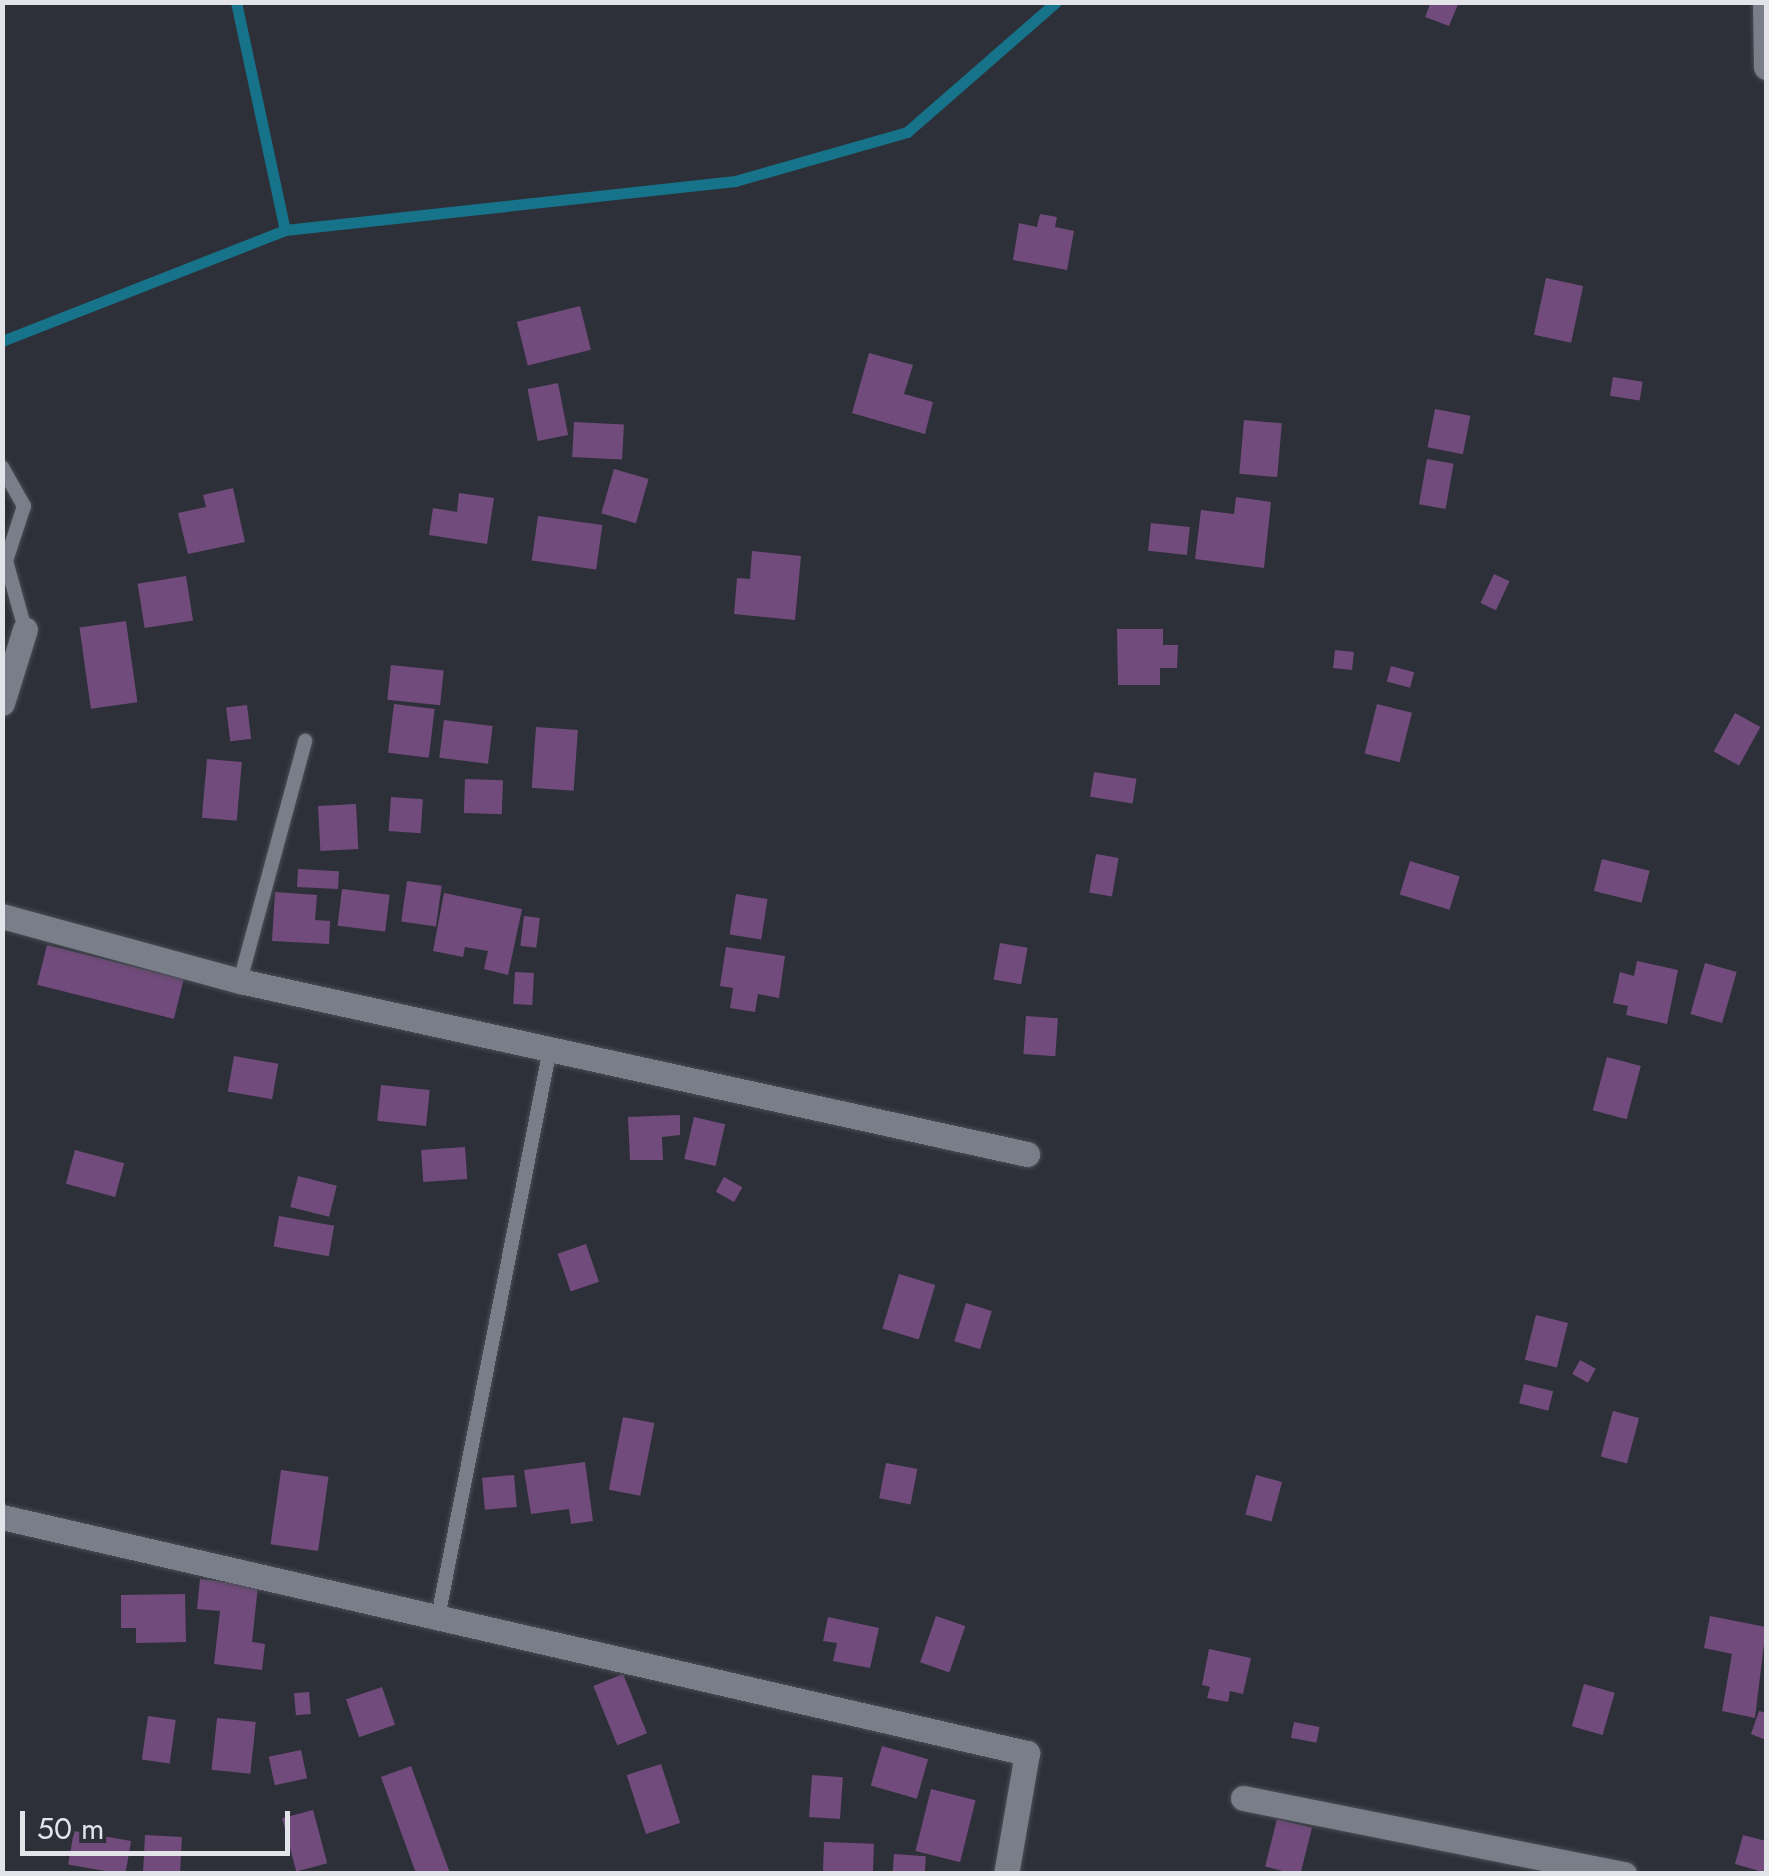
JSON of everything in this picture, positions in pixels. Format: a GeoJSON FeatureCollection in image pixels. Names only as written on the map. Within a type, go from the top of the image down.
{"type":"FeatureCollection","features":[{"type":"Feature","properties":{"kind":"street"},"geometry":{"type":"LineString","coordinates":[[1765,2],[1766,68]]}},
{"type":"Feature","properties":{"kind":"street"},"geometry":{"type":"LineString","coordinates":[[2,703],[25,628]]}},
{"type":"Feature","properties":{"kind":"street"},"geometry":{"type":"LineString","coordinates":[[2,916],[240,981],[1027,1154]]}},
{"type":"Feature","properties":{"kind":"street"},"geometry":{"type":"LineString","coordinates":[[2,1517],[1028,1753],[1006,1874]]}},
{"type":"Feature","properties":{"kind":"street"},"geometry":{"type":"LineString","coordinates":[[1242,1798],[1624,1874]]}},
{"type":"Feature","properties":{"kind":"lane"},"geometry":{"type":"LineString","coordinates":[[2,467],[24,506],[6,561],[25,628]]}},
{"type":"Feature","properties":{"kind":"lane"},"geometry":{"type":"LineString","coordinates":[[240,981],[305,741]]}},
{"type":"Feature","properties":{"kind":"lane"},"geometry":{"type":"LineString","coordinates":[[438,1617],[550,1050]]}},
{"type":"Feature","properties":{"kind":"building"},"geometry":{"type":"Polygon","coordinates":[[[1431,2],[1459,2],[1449,26],[1425,17],[1431,2]]]}},
{"type":"Feature","properties":{"kind":"building"},"geometry":{"type":"Polygon","coordinates":[[[1040,214],[1057,217],[1055,227],[1074,231],[1067,270],[1013,260],[1019,223],[1037,227],[1040,214]]]}},
{"type":"Feature","properties":{"kind":"building"},"geometry":{"type":"Polygon","coordinates":[[[1546,278],[1583,286],[1571,343],[1534,335],[1546,278]]]}},
{"type":"Feature","properties":{"kind":"building"},"geometry":{"type":"Polygon","coordinates":[[[580,306],[591,350],[528,365],[517,322],[580,306]]]}},
{"type":"Feature","properties":{"kind":"building"},"geometry":{"type":"Polygon","coordinates":[[[869,353],[913,365],[904,394],[933,402],[925,434],[852,413],[869,353]]]}},
{"type":"Feature","properties":{"kind":"building"},"geometry":{"type":"Polygon","coordinates":[[[1613,377],[1643,382],[1640,400],[1610,396],[1613,377]]]}},
{"type":"Feature","properties":{"kind":"building"},"geometry":{"type":"Polygon","coordinates":[[[558,383],[568,435],[538,441],[528,389],[558,383]]]}},
{"type":"Feature","properties":{"kind":"building"},"geometry":{"type":"Polygon","coordinates":[[[1435,409],[1470,416],[1463,454],[1428,447],[1435,409]]]}},
{"type":"Feature","properties":{"kind":"building"},"geometry":{"type":"Polygon","coordinates":[[[1244,420],[1282,423],[1277,477],[1239,474],[1244,420]]]}},
{"type":"Feature","properties":{"kind":"building"},"geometry":{"type":"Polygon","coordinates":[[[574,422],[624,425],[622,460],[572,457],[574,422]]]}},
{"type":"Feature","properties":{"kind":"building"},"geometry":{"type":"Polygon","coordinates":[[[1427,459],[1454,464],[1446,509],[1419,504],[1427,459]]]}},
{"type":"Feature","properties":{"kind":"building"},"geometry":{"type":"Polygon","coordinates":[[[614,469],[649,479],[636,523],[601,513],[614,469]]]}},
{"type":"Feature","properties":{"kind":"building"},"geometry":{"type":"Polygon","coordinates":[[[233,488],[245,542],[188,554],[178,513],[206,507],[203,495],[233,488]]]}},
{"type":"Feature","properties":{"kind":"building"},"geometry":{"type":"Polygon","coordinates":[[[459,493],[494,498],[487,544],[429,535],[433,508],[457,512],[459,493]]]}},
{"type":"Feature","properties":{"kind":"building"},"geometry":{"type":"Polygon","coordinates":[[[1236,497],[1271,502],[1264,568],[1195,559],[1201,510],[1234,514],[1236,497]]]}},
{"type":"Feature","properties":{"kind":"building"},"geometry":{"type":"Polygon","coordinates":[[[538,516],[602,525],[596,570],[532,561],[538,516]]]}},
{"type":"Feature","properties":{"kind":"building"},"geometry":{"type":"Polygon","coordinates":[[[1151,523],[1190,527],[1187,555],[1148,551],[1151,523]]]}},
{"type":"Feature","properties":{"kind":"building"},"geometry":{"type":"Polygon","coordinates":[[[752,551],[801,556],[795,620],[734,614],[737,578],[750,579],[752,551]]]}},
{"type":"Feature","properties":{"kind":"building"},"geometry":{"type":"Polygon","coordinates":[[[1494,574],[1509,581],[1496,610],[1480,603],[1494,574]]]}},
{"type":"Feature","properties":{"kind":"building"},"geometry":{"type":"Polygon","coordinates":[[[186,576],[193,620],[145,628],[138,584],[186,576]]]}},
{"type":"Feature","properties":{"kind":"building"},"geometry":{"type":"Polygon","coordinates":[[[126,621],[137,702],[91,709],[79,628],[126,621]]]}},
{"type":"Feature","properties":{"kind":"building"},"geometry":{"type":"Polygon","coordinates":[[[1117,629],[1163,629],[1163,645],[1178,645],[1177,668],[1160,668],[1160,685],[1118,685],[1117,629]]]}},
{"type":"Feature","properties":{"kind":"building"},"geometry":{"type":"Polygon","coordinates":[[[1335,650],[1354,652],[1352,670],[1333,668],[1335,650]]]}},
{"type":"Feature","properties":{"kind":"building"},"geometry":{"type":"Polygon","coordinates":[[[391,665],[444,671],[440,705],[387,700],[391,665]]]}},
{"type":"Feature","properties":{"kind":"building"},"geometry":{"type":"Polygon","coordinates":[[[1391,666],[1414,672],[1410,688],[1387,681],[1391,666]]]}},
{"type":"Feature","properties":{"kind":"building"},"geometry":{"type":"Polygon","coordinates":[[[394,704],[435,709],[429,758],[388,753],[394,704]]]}},
{"type":"Feature","properties":{"kind":"building"},"geometry":{"type":"Polygon","coordinates":[[[1377,704],[1412,713],[1400,762],[1365,753],[1377,704]]]}},
{"type":"Feature","properties":{"kind":"building"},"geometry":{"type":"Polygon","coordinates":[[[247,705],[251,739],[230,741],[226,708],[247,705]]]}},
{"type":"Feature","properties":{"kind":"building"},"geometry":{"type":"Polygon","coordinates":[[[1735,713],[1760,727],[1739,766],[1714,751],[1735,713]]]}},
{"type":"Feature","properties":{"kind":"building"},"geometry":{"type":"Polygon","coordinates":[[[444,720],[493,726],[488,764],[439,758],[444,720]]]}},
{"type":"Feature","properties":{"kind":"building"},"geometry":{"type":"Polygon","coordinates":[[[536,727],[578,730],[574,791],[532,788],[536,727]]]}},
{"type":"Feature","properties":{"kind":"building"},"geometry":{"type":"Polygon","coordinates":[[[207,759],[242,762],[237,821],[202,818],[207,759]]]}},
{"type":"Feature","properties":{"kind":"building"},"geometry":{"type":"Polygon","coordinates":[[[1094,772],[1136,779],[1133,803],[1090,797],[1094,772]]]}},
{"type":"Feature","properties":{"kind":"building"},"geometry":{"type":"Polygon","coordinates":[[[465,779],[503,780],[502,814],[464,813],[465,779]]]}},
{"type":"Feature","properties":{"kind":"building"},"geometry":{"type":"Polygon","coordinates":[[[391,797],[423,799],[421,833],[389,831],[391,797]]]}},
{"type":"Feature","properties":{"kind":"building"},"geometry":{"type":"Polygon","coordinates":[[[356,804],[358,849],[320,851],[318,806],[356,804]]]}},
{"type":"Feature","properties":{"kind":"building"},"geometry":{"type":"Polygon","coordinates":[[[1096,854],[1119,858],[1112,896],[1089,892],[1096,854]]]}},
{"type":"Feature","properties":{"kind":"building"},"geometry":{"type":"Polygon","coordinates":[[[1602,859],[1650,871],[1642,903],[1594,891],[1602,859]]]}},
{"type":"Feature","properties":{"kind":"building"},"geometry":{"type":"Polygon","coordinates":[[[1410,861],[1460,876],[1449,910],[1400,894],[1410,861]]]}},
{"type":"Feature","properties":{"kind":"building"},"geometry":{"type":"Polygon","coordinates":[[[298,869],[339,871],[338,889],[297,887],[298,869]]]}},
{"type":"Feature","properties":{"kind":"building"},"geometry":{"type":"Polygon","coordinates":[[[407,881],[442,886],[436,926],[401,922],[407,881]]]}},
{"type":"Feature","properties":{"kind":"building"},"geometry":{"type":"Polygon","coordinates":[[[342,889],[390,895],[385,932],[337,926],[342,889]]]}},
{"type":"Feature","properties":{"kind":"building"},"geometry":{"type":"Polygon","coordinates":[[[275,892],[317,895],[315,920],[330,921],[329,944],[272,941],[275,892]]]}},
{"type":"Feature","properties":{"kind":"building"},"geometry":{"type":"Polygon","coordinates":[[[444,893],[522,909],[508,975],[484,969],[488,951],[465,947],[463,957],[433,951],[444,893]]]}},
{"type":"Feature","properties":{"kind":"building"},"geometry":{"type":"Polygon","coordinates":[[[736,894],[768,899],[761,940],[730,934],[736,894]]]}},
{"type":"Feature","properties":{"kind":"building"},"geometry":{"type":"Polygon","coordinates":[[[524,916],[540,918],[536,948],[520,946],[524,916]]]}},
{"type":"Feature","properties":{"kind":"building"},"geometry":{"type":"Polygon","coordinates":[[[1000,943],[1028,948],[1021,984],[994,979],[1000,943]]]}},
{"type":"Feature","properties":{"kind":"building"},"geometry":{"type":"Polygon","coordinates":[[[47,945],[184,979],[174,1019],[37,985],[47,945]]]}},
{"type":"Feature","properties":{"kind":"building"},"geometry":{"type":"Polygon","coordinates":[[[726,947],[785,956],[779,998],[758,994],[755,1012],[730,1008],[733,988],[720,986],[726,947]]]}},
{"type":"Feature","properties":{"kind":"building"},"geometry":{"type":"Polygon","coordinates":[[[1637,961],[1678,970],[1667,1024],[1626,1015],[1628,1006],[1613,1003],[1620,972],[1634,976],[1637,961]]]}},
{"type":"Feature","properties":{"kind":"building"},"geometry":{"type":"Polygon","coordinates":[[[1705,963],[1737,972],[1722,1023],[1690,1014],[1705,963]]]}},
{"type":"Feature","properties":{"kind":"building"},"geometry":{"type":"Polygon","coordinates":[[[515,972],[534,973],[532,1005],[513,1004],[515,972]]]}},
{"type":"Feature","properties":{"kind":"building"},"geometry":{"type":"Polygon","coordinates":[[[1026,1016],[1058,1018],[1055,1056],[1023,1054],[1026,1016]]]}},
{"type":"Feature","properties":{"kind":"building"},"geometry":{"type":"Polygon","coordinates":[[[234,1056],[278,1064],[272,1099],[228,1091],[234,1056]]]}},
{"type":"Feature","properties":{"kind":"building"},"geometry":{"type":"Polygon","coordinates":[[[1607,1057],[1641,1066],[1627,1119],[1593,1110],[1607,1057]]]}},
{"type":"Feature","properties":{"kind":"building"},"geometry":{"type":"Polygon","coordinates":[[[381,1085],[430,1090],[426,1126],[377,1121],[381,1085]]]}},
{"type":"Feature","properties":{"kind":"building"},"geometry":{"type":"Polygon","coordinates":[[[680,1115],[680,1135],[662,1137],[663,1160],[630,1160],[628,1117],[680,1115]]]}},
{"type":"Feature","properties":{"kind":"building"},"geometry":{"type":"Polygon","coordinates":[[[694,1117],[725,1124],[716,1166],[684,1159],[694,1117]]]}},
{"type":"Feature","properties":{"kind":"building"},"geometry":{"type":"Polygon","coordinates":[[[465,1147],[467,1179],[423,1182],[421,1150],[465,1147]]]}},
{"type":"Feature","properties":{"kind":"building"},"geometry":{"type":"Polygon","coordinates":[[[75,1150],[124,1163],[115,1197],[66,1184],[75,1150]]]}},
{"type":"Feature","properties":{"kind":"building"},"geometry":{"type":"Polygon","coordinates":[[[298,1176],[337,1186],[329,1217],[290,1207],[298,1176]]]}},
{"type":"Feature","properties":{"kind":"building"},"geometry":{"type":"Polygon","coordinates":[[[724,1177],[742,1187],[734,1202],[716,1192],[724,1177]]]}},
{"type":"Feature","properties":{"kind":"building"},"geometry":{"type":"Polygon","coordinates":[[[279,1216],[334,1226],[329,1256],[274,1247],[279,1216]]]}},
{"type":"Feature","properties":{"kind":"building"},"geometry":{"type":"Polygon","coordinates":[[[586,1244],[599,1282],[571,1292],[558,1254],[586,1244]]]}},
{"type":"Feature","properties":{"kind":"building"},"geometry":{"type":"Polygon","coordinates":[[[899,1274],[935,1285],[919,1340],[882,1329],[899,1274]]]}},
{"type":"Feature","properties":{"kind":"building"},"geometry":{"type":"Polygon","coordinates":[[[966,1303],[992,1311],[980,1349],[954,1341],[966,1303]]]}},
{"type":"Feature","properties":{"kind":"building"},"geometry":{"type":"Polygon","coordinates":[[[1536,1315],[1568,1323],[1557,1368],[1525,1360],[1536,1315]]]}},
{"type":"Feature","properties":{"kind":"building"},"geometry":{"type":"Polygon","coordinates":[[[1580,1360],[1596,1369],[1588,1383],[1572,1374],[1580,1360]]]}},
{"type":"Feature","properties":{"kind":"building"},"geometry":{"type":"Polygon","coordinates":[[[1524,1384],[1553,1391],[1548,1411],[1519,1403],[1524,1384]]]}},
{"type":"Feature","properties":{"kind":"building"},"geometry":{"type":"Polygon","coordinates":[[[1613,1411],[1639,1418],[1627,1463],[1601,1456],[1613,1411]]]}},
{"type":"Feature","properties":{"kind":"building"},"geometry":{"type":"Polygon","coordinates":[[[623,1417],[654,1423],[640,1496],[609,1490],[623,1417]]]}},
{"type":"Feature","properties":{"kind":"building"},"geometry":{"type":"Polygon","coordinates":[[[585,1462],[593,1521],[571,1524],[569,1509],[531,1514],[524,1470],[585,1462]]]}},
{"type":"Feature","properties":{"kind":"building"},"geometry":{"type":"Polygon","coordinates":[[[886,1463],[917,1469],[911,1504],[879,1498],[886,1463]]]}},
{"type":"Feature","properties":{"kind":"building"},"geometry":{"type":"Polygon","coordinates":[[[281,1470],[329,1477],[318,1551],[271,1544],[281,1470]]]}},
{"type":"Feature","properties":{"kind":"building"},"geometry":{"type":"Polygon","coordinates":[[[514,1475],[517,1507],[485,1510],[482,1478],[514,1475]]]}},
{"type":"Feature","properties":{"kind":"building"},"geometry":{"type":"Polygon","coordinates":[[[1256,1475],[1282,1482],[1271,1522],[1245,1515],[1256,1475]]]}},
{"type":"Feature","properties":{"kind":"building"},"geometry":{"type":"Polygon","coordinates":[[[200,1579],[258,1586],[252,1642],[265,1644],[262,1670],[214,1664],[220,1611],[197,1609],[200,1579]]]}},
{"type":"Feature","properties":{"kind":"building"},"geometry":{"type":"Polygon","coordinates":[[[185,1594],[186,1642],[136,1643],[136,1628],[121,1628],[121,1595],[185,1594]]]}},
{"type":"Feature","properties":{"kind":"building"},"geometry":{"type":"Polygon","coordinates":[[[936,1616],[965,1626],[949,1672],[920,1662],[936,1616]]]}},
{"type":"Feature","properties":{"kind":"building"},"geometry":{"type":"Polygon","coordinates":[[[1710,1616],[1766,1627],[1755,1718],[1722,1711],[1732,1654],[1704,1648],[1710,1616]]]}},
{"type":"Feature","properties":{"kind":"building"},"geometry":{"type":"Polygon","coordinates":[[[828,1617],[879,1628],[870,1668],[833,1661],[837,1643],[823,1641],[828,1617]]]}},
{"type":"Feature","properties":{"kind":"building"},"geometry":{"type":"Polygon","coordinates":[[[1209,1649],[1251,1658],[1243,1694],[1230,1691],[1228,1702],[1207,1698],[1210,1687],[1202,1685],[1209,1649]]]}},
{"type":"Feature","properties":{"kind":"building"},"geometry":{"type":"Polygon","coordinates":[[[623,1674],[647,1733],[617,1745],[593,1686],[623,1674]]]}},
{"type":"Feature","properties":{"kind":"building"},"geometry":{"type":"Polygon","coordinates":[[[1584,1684],[1615,1693],[1603,1735],[1572,1726],[1584,1684]]]}},
{"type":"Feature","properties":{"kind":"building"},"geometry":{"type":"Polygon","coordinates":[[[382,1687],[395,1725],[359,1737],[346,1699],[382,1687]]]}},
{"type":"Feature","properties":{"kind":"building"},"geometry":{"type":"Polygon","coordinates":[[[309,1692],[311,1714],[296,1715],[294,1693],[309,1692]]]}},
{"type":"Feature","properties":{"kind":"building"},"geometry":{"type":"Polygon","coordinates":[[[1759,1711],[1766,1713],[1766,1740],[1751,1734],[1759,1711]]]}},
{"type":"Feature","properties":{"kind":"building"},"geometry":{"type":"Polygon","coordinates":[[[148,1716],[176,1720],[170,1763],[142,1760],[148,1716]]]}},
{"type":"Feature","properties":{"kind":"building"},"geometry":{"type":"Polygon","coordinates":[[[217,1718],[256,1722],[250,1774],[212,1770],[217,1718]]]}},
{"type":"Feature","properties":{"kind":"building"},"geometry":{"type":"Polygon","coordinates":[[[1294,1722],[1320,1727],[1316,1743],[1291,1738],[1294,1722]]]}},
{"type":"Feature","properties":{"kind":"building"},"geometry":{"type":"Polygon","coordinates":[[[882,1746],[928,1759],[917,1799],[871,1785],[882,1746]]]}},
{"type":"Feature","properties":{"kind":"building"},"geometry":{"type":"Polygon","coordinates":[[[301,1750],[307,1778],[275,1785],[269,1757],[301,1750]]]}},
{"type":"Feature","properties":{"kind":"building"},"geometry":{"type":"Polygon","coordinates":[[[661,1764],[680,1823],[646,1834],[627,1775],[661,1764]]]}},
{"type":"Feature","properties":{"kind":"building"},"geometry":{"type":"Polygon","coordinates":[[[411,1766],[450,1874],[416,1874],[381,1777],[411,1766]]]}},
{"type":"Feature","properties":{"kind":"building"},"geometry":{"type":"Polygon","coordinates":[[[812,1775],[843,1777],[840,1819],[809,1817],[812,1775]]]}},
{"type":"Feature","properties":{"kind":"building"},"geometry":{"type":"Polygon","coordinates":[[[931,1789],[976,1800],[960,1862],[916,1851],[931,1789]]]}},
{"type":"Feature","properties":{"kind":"building"},"geometry":{"type":"Polygon","coordinates":[[[313,1810],[327,1863],[296,1871],[282,1818],[313,1810]]]}},
{"type":"Feature","properties":{"kind":"building"},"geometry":{"type":"Polygon","coordinates":[[[1277,1819],[1312,1828],[1300,1874],[1265,1867],[1277,1819]]]}},
{"type":"Feature","properties":{"kind":"building"},"geometry":{"type":"Polygon","coordinates":[[[74,1831],[131,1841],[125,1874],[68,1864],[74,1831]]]}},
{"type":"Feature","properties":{"kind":"building"},"geometry":{"type":"Polygon","coordinates":[[[145,1835],[182,1837],[180,1874],[143,1874],[145,1835]]]}},
{"type":"Feature","properties":{"kind":"building"},"geometry":{"type":"Polygon","coordinates":[[[1743,1835],[1766,1841],[1766,1873],[1735,1864],[1743,1835]]]}},
{"type":"Feature","properties":{"kind":"building"},"geometry":{"type":"Polygon","coordinates":[[[824,1842],[874,1844],[873,1874],[823,1874],[824,1842]]]}},
{"type":"Feature","properties":{"kind":"building"},"geometry":{"type":"Polygon","coordinates":[[[894,1854],[926,1856],[925,1874],[893,1874],[894,1854]]]}},
{"type":"Feature","properties":{"kind":"waterway"},"geometry":{"type":"LineString","coordinates":[[236,2],[285,230]]}},
{"type":"Feature","properties":{"kind":"waterway"},"geometry":{"type":"LineString","coordinates":[[2,341],[285,230],[735,181],[907,132],[1056,2]]}}]}
